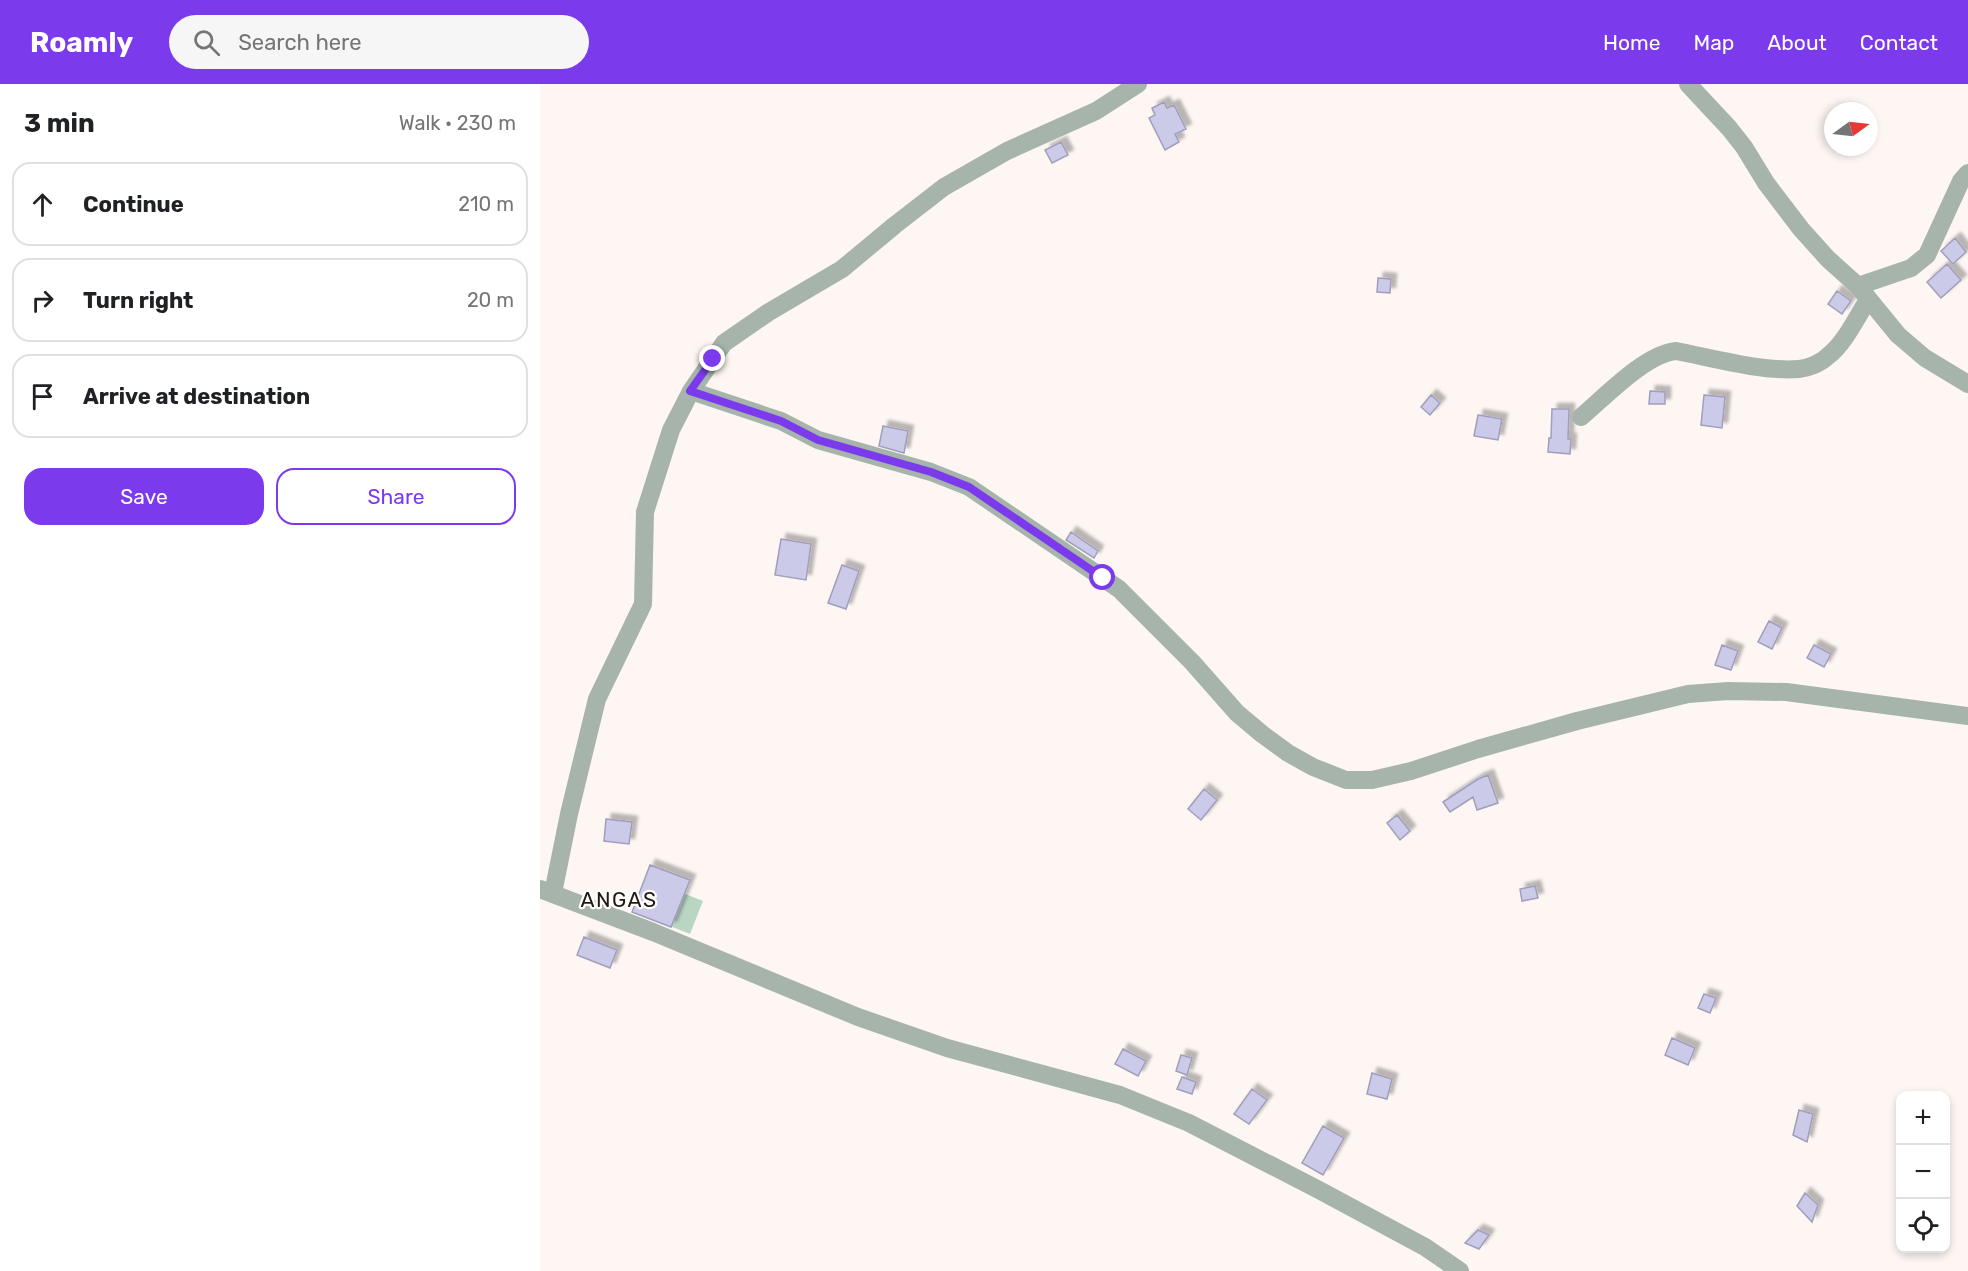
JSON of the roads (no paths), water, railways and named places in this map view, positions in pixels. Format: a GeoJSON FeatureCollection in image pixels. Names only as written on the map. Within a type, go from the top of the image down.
{"type":"FeatureCollection","features":[{"type":"Feature","properties":{"kind":"street"},"geometry":{"type":"LineString","coordinates":[[1138,84],[1096,111],[1007,151],[944,187],[842,269],[769,312],[724,343],[690,391],[671,430],[645,512],[643,604],[597,699],[569,814],[546,891],[858,1017],[947,1048],[1120,1095],[1189,1123],[1415,1242],[1460,1271]]}},
{"type":"Feature","properties":{"kind":"street"},"geometry":{"type":"LineString","coordinates":[[1688,84],[1729,128],[1744,147],[1766,183],[1828,259],[1863,293],[1907,343],[1925,358],[1968,384]]}},
{"type":"Feature","properties":{"kind":"street"},"geometry":{"type":"LineString","coordinates":[[1581,417],[1647,362],[1666,352],[1676,351],[1770,368],[1801,369],[1830,355],[1841,342],[1863,293],[1911,268],[1927,255],[1961,181],[1968,173]]}},
{"type":"Feature","properties":{"kind":"street"},"geometry":{"type":"LineString","coordinates":[[690,391],[781,421],[818,440],[931,472],[969,487],[1119,589],[1192,662],[1237,713],[1262,734],[1288,753],[1313,767],[1346,780],[1372,780],[1411,771],[1577,721],[1688,694],[1728,691],[1786,692],[1968,716]]}},
{"type":"Feature","properties":{"kind":"district","name":"ANGAS"},"geometry":{"type":"Point","coordinates":[619,899]}}]}
